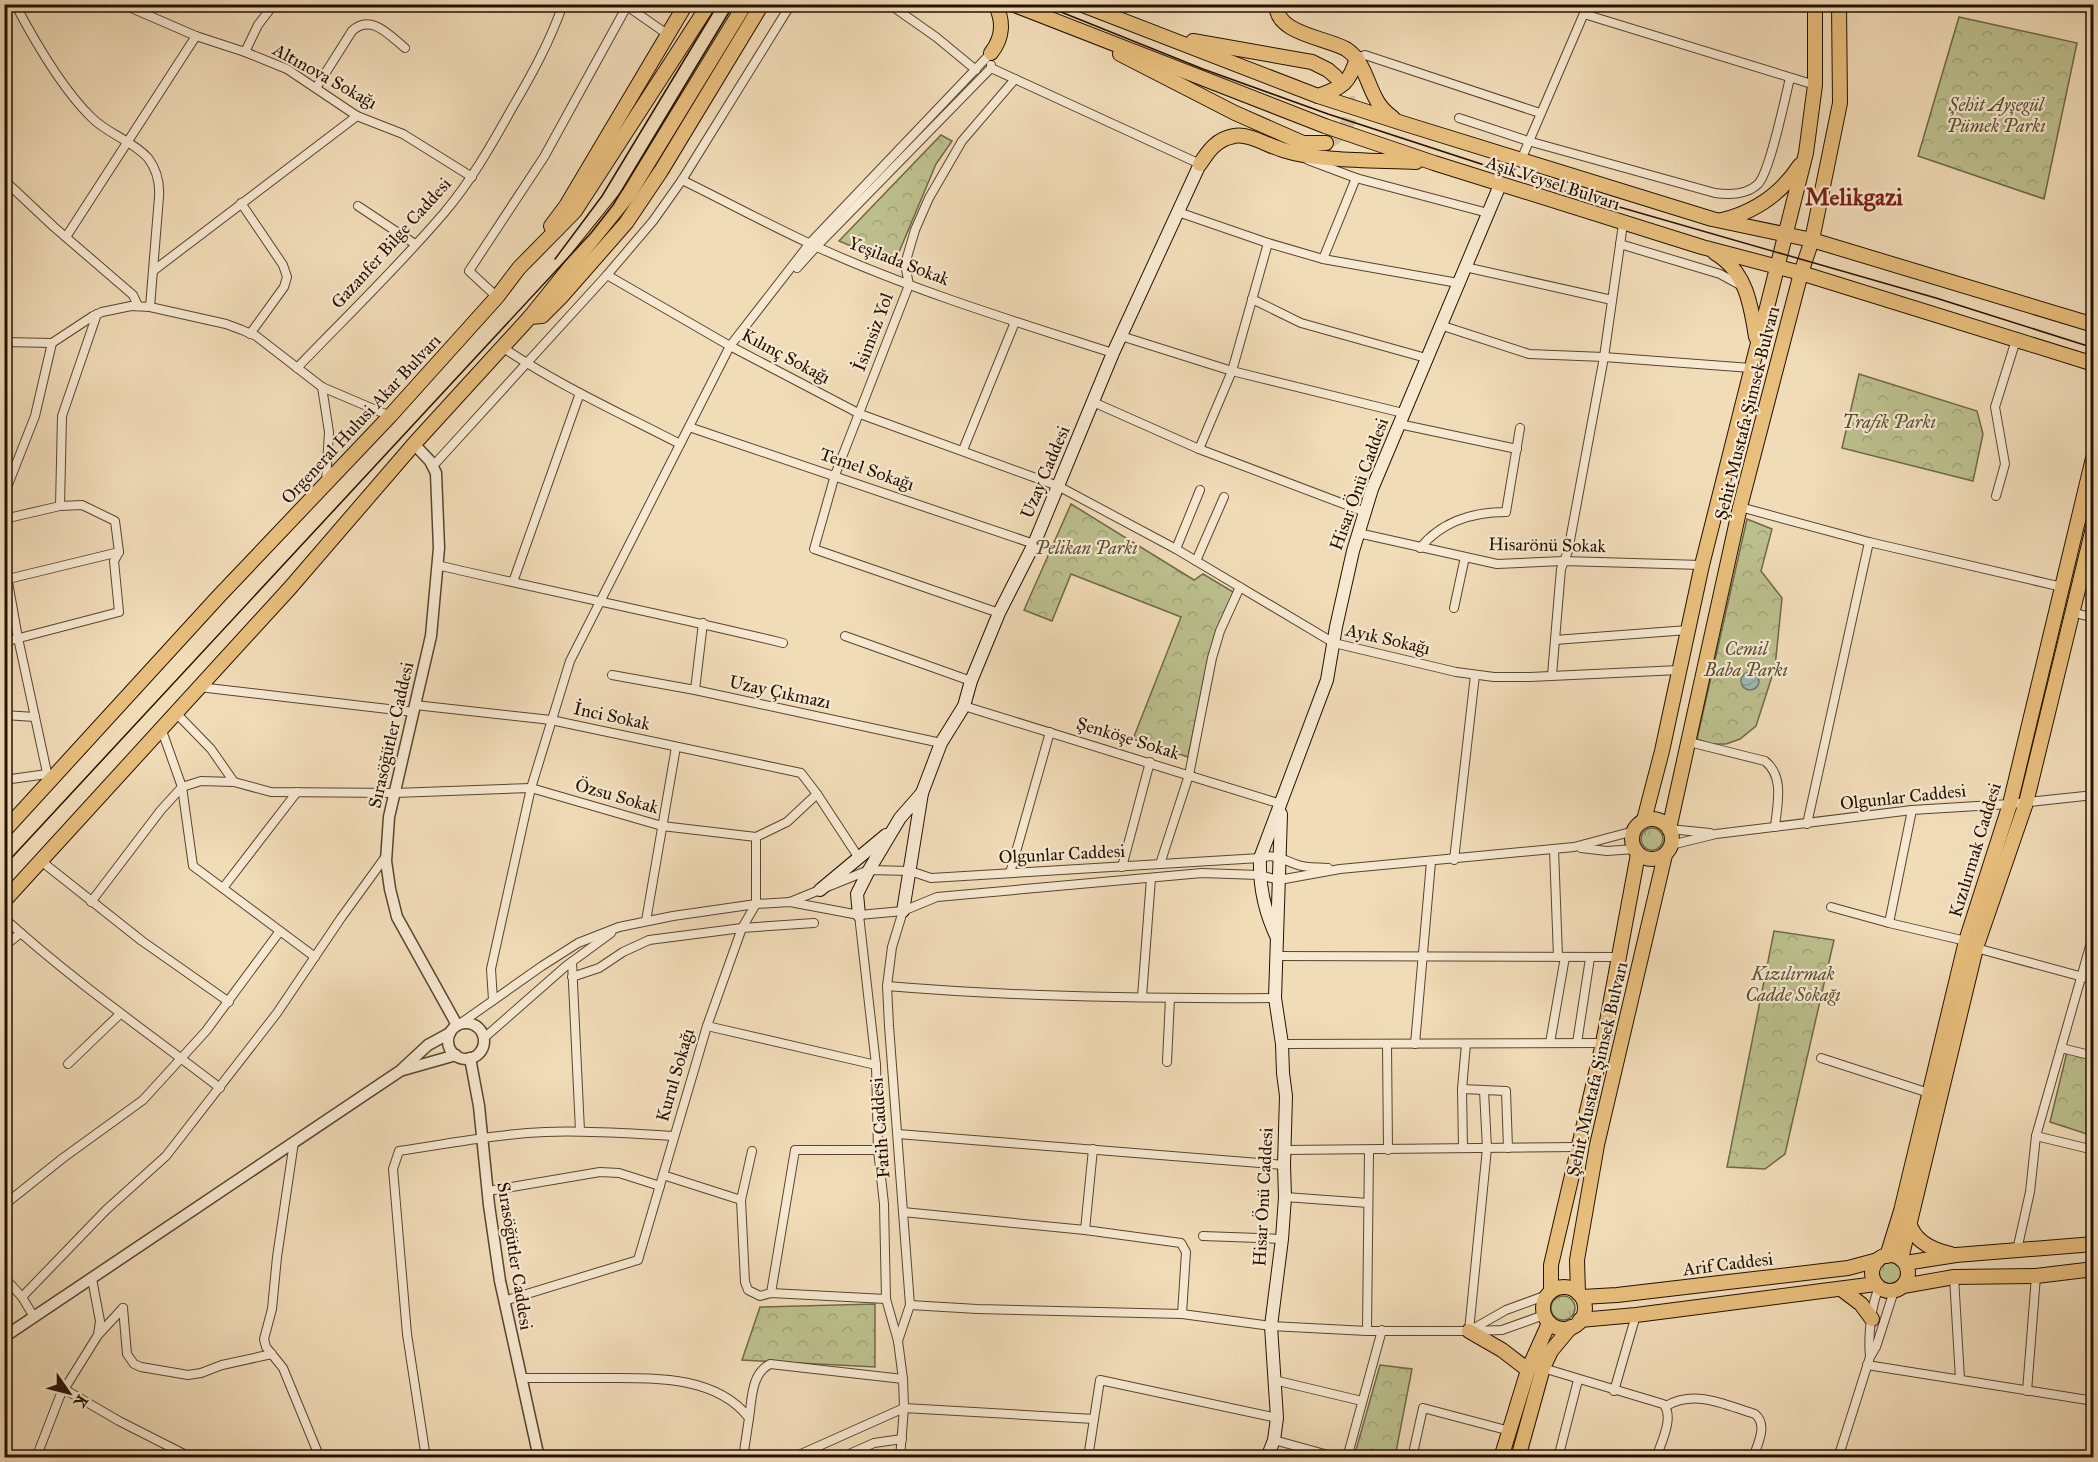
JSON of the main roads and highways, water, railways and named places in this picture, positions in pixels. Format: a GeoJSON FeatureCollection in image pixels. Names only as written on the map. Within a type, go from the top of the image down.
{"type":"FeatureCollection","features":[{"type":"Feature","properties":{"kind":"main road"},"geometry":{"type":"LineString","coordinates":[[519,268],[566,206],[686,4]]}},
{"type":"Feature","properties":{"kind":"main road","name":"Orgeneral Hulusi Akar Bulvarı"},"geometry":{"type":"LineString","coordinates":[[4,831],[48,778],[390,416],[497,297],[519,268],[575,211],[709,4]]}},
{"type":"Feature","properties":{"kind":"main road"},"geometry":{"type":"LineString","coordinates":[[4,901],[290,588],[414,444],[530,317],[629,194],[745,4]]}},
{"type":"Feature","properties":{"kind":"main road"},"geometry":{"type":"LineString","coordinates":[[530,317],[542,316],[626,223],[661,171],[762,4]]}},
{"type":"Feature","properties":{"kind":"main road"},"geometry":{"type":"LineString","coordinates":[[991,53],[998,43],[1001,31],[1000,18],[995,4]]}},
{"type":"Feature","properties":{"kind":"main road","name":"Aşık Veysel Bulvarı"},"geometry":{"type":"LineString","coordinates":[[1012,4],[1325,126],[1500,185],[1623,224],[1801,273],[2094,364]]}},
{"type":"Feature","properties":{"kind":"main road","name":"Aşık Veysel Bulvarı"},"geometry":{"type":"LineString","coordinates":[[1080,4],[1318,96],[1402,123],[1620,192],[1720,220],[1812,240],[2094,325]]}},
{"type":"Feature","properties":{"kind":"main road"},"geometry":{"type":"LineString","coordinates":[[1277,4],[1278,18],[1287,27],[1343,48],[1357,58],[1378,103],[1394,119],[1402,123]]}},
{"type":"Feature","properties":{"kind":"main road","name":"Şehit Mustafa Şimsek Bulvarı"},"geometry":{"type":"LineString","coordinates":[[1644,820],[1702,565],[1806,153],[1815,85],[1815,4]]}},
{"type":"Feature","properties":{"kind":"main road","name":"Şehit Mustafa Şimsek Bulvarı"},"geometry":{"type":"LineString","coordinates":[[1669,829],[1740,507],[1801,273],[1812,240],[1840,103],[1839,4]]}},
{"type":"Feature","properties":{"kind":"main road"},"geometry":{"type":"LineString","coordinates":[[1057,22],[1235,113],[1303,143],[1326,143]]}},
{"type":"Feature","properties":{"kind":"main road"},"geometry":{"type":"LineString","coordinates":[[1161,36],[1312,62],[1336,77]]}},
{"type":"Feature","properties":{"kind":"main road"},"geometry":{"type":"LineString","coordinates":[[1318,96],[1337,89],[1345,83],[1351,76],[1357,58]]}},
{"type":"Feature","properties":{"kind":"main road"},"geometry":{"type":"LineString","coordinates":[[1200,164],[1211,147],[1222,139],[1238,135],[1284,151],[1324,157],[1434,163]]}},
{"type":"Feature","properties":{"kind":"main road"},"geometry":{"type":"LineString","coordinates":[[1720,220],[1744,213],[1767,201],[1794,174],[1806,153]]}},
{"type":"Feature","properties":{"kind":"main road","name":"Uzay Caddesi"},"geometry":{"type":"LineString","coordinates":[[903,911],[922,793],[940,743],[964,706],[971,681],[999,613],[1034,544],[1113,352],[1200,164]]}},
{"type":"Feature","properties":{"kind":"main road","name":"Hisar Önü Caddesi"},"geometry":{"type":"LineString","coordinates":[[1277,938],[1268,920],[1259,875],[1260,858],[1327,680],[1345,585],[1365,512],[1426,358],[1500,185]]}},
{"type":"Feature","properties":{"kind":"main road"},"geometry":{"type":"LineString","coordinates":[[1702,247],[1726,261],[1738,274],[1745,288],[1757,343]]}},
{"type":"Feature","properties":{"kind":"main road","name":"Kızılırmak Caddesi"},"geometry":{"type":"LineString","coordinates":[[1882,1258],[1901,1211],[1929,1093],[2010,804],[2094,454]]}},
{"type":"Feature","properties":{"kind":"main road","name":"Kızılırmak Caddesi"},"geometry":{"type":"LineString","coordinates":[[1903,1261],[1909,1221],[1971,944],[2026,803],[2094,524]]}},
{"type":"Feature","properties":{"kind":"main road","name":"Uzay Caddesi"},"geometry":{"type":"LineString","coordinates":[[859,915],[857,894],[869,870],[900,818],[922,793]]}},
{"type":"Feature","properties":{"kind":"main road","name":"Hisar Önü Caddesi"},"geometry":{"type":"LineString","coordinates":[[1267,1458],[1274,1440],[1277,1418],[1271,1326],[1285,1197],[1286,1096],[1282,1044],[1275,998],[1281,804]]}},
{"type":"Feature","properties":{"kind":"main road"},"geometry":{"type":"LineString","coordinates":[[1656,819],[1669,829],[1672,834],[1668,850],[1654,859],[1648,859],[1637,852],[1632,838],[1634,831],[1644,820],[1656,819]]}},
{"type":"Feature","properties":{"kind":"main road"},"geometry":{"type":"LineString","coordinates":[[820,890],[894,828]]}},
{"type":"Feature","properties":{"kind":"main road","name":"Şehit Mustafa Şimsek Bulvarı"},"geometry":{"type":"LineString","coordinates":[[1576,1324],[1584,1309],[1580,1295],[1577,1260],[1597,1145],[1668,850]]}},
{"type":"Feature","properties":{"kind":"main road","name":"Şehit Mustafa Şimsek Bulvarı"},"geometry":{"type":"LineString","coordinates":[[1501,1458],[1546,1319],[1543,1306],[1549,1293],[1551,1265],[1603,1043],[1637,852]]}},
{"type":"Feature","properties":{"kind":"main road"},"geometry":{"type":"LineString","coordinates":[[1909,1221],[1912,1232],[1918,1239],[1937,1250],[1956,1255]]}},
{"type":"Feature","properties":{"kind":"main road"},"geometry":{"type":"LineString","coordinates":[[1877,1286],[1872,1274],[1882,1258],[1903,1261],[2094,1244]]}},
{"type":"Feature","properties":{"kind":"main road","name":"Arif Caddesi"},"geometry":{"type":"LineString","coordinates":[[1580,1295],[1617,1295],[1848,1268],[1882,1258]]}},
{"type":"Feature","properties":{"kind":"main road"},"geometry":{"type":"LineString","coordinates":[[1898,1289],[1908,1272],[1903,1261]]}},
{"type":"Feature","properties":{"kind":"main road"},"geometry":{"type":"LineString","coordinates":[[1546,1319],[1559,1328],[1636,1315],[1841,1289],[1877,1286],[1884,1290],[1898,1289],[1954,1277],[2036,1276],[2094,1269]]}},
{"type":"Feature","properties":{"kind":"main road"},"geometry":{"type":"LineString","coordinates":[[1549,1293],[1556,1288],[1568,1287],[1580,1295]]}},
{"type":"Feature","properties":{"kind":"main road"},"geometry":{"type":"LineString","coordinates":[[1841,1289],[1861,1304],[1872,1319]]}},
{"type":"Feature","properties":{"kind":"main road"},"geometry":{"type":"LineString","coordinates":[[1518,1458],[1543,1368],[1551,1351],[1576,1324]]}},
{"type":"Feature","properties":{"kind":"main road"},"geometry":{"type":"LineString","coordinates":[[1469,1330],[1502,1350],[1528,1370]]}},
{"type":"Feature","properties":{"kind":"water"},"geometry":{"type":"Polygon","coordinates":[[[1750,672],[1756,675],[1759,681],[1756,687],[1750,690],[1744,687],[1741,681],[1744,675],[1750,672]]]}},
{"type":"Feature","properties":{"kind":"tunnel"},"geometry":{"type":"LineString","coordinates":[[1326,143],[1343,130],[1350,114],[1347,96],[1336,77]]}},
{"type":"Feature","properties":{"kind":"tram line"},"geometry":{"type":"LineString","coordinates":[[555,259],[602,196],[718,4]]}},
{"type":"Feature","properties":{"kind":"tram line"},"geometry":{"type":"LineString","coordinates":[[4,866],[591,233],[613,205],[734,4]]}},
{"type":"Feature","properties":{"kind":"tram line"},"geometry":{"type":"LineString","coordinates":[[1041,4],[1203,69],[1328,114],[1567,192],[1936,298],[2094,348]]}},
{"type":"Feature","properties":{"kind":"district","name":"Melikgazi"},"geometry":{"type":"Point","coordinates":[1854,197]}},
{"type":"Feature","properties":{"kind":"park label","name":"Şehit Ayşegül Pümek Parkı"},"geometry":{"type":"Point","coordinates":[1996,115]}},
{"type":"Feature","properties":{"kind":"park label","name":"Trafik Parkı"},"geometry":{"type":"Point","coordinates":[1889,422]}},
{"type":"Feature","properties":{"kind":"park label","name":"Pelikan Parkı"},"geometry":{"type":"Point","coordinates":[1086,548]}},
{"type":"Feature","properties":{"kind":"park label","name":"Cemil Baba Parkı"},"geometry":{"type":"Point","coordinates":[1746,659]}},
{"type":"Feature","properties":{"kind":"park label","name":"Kızılırmak Cadde Sokağı"},"geometry":{"type":"Point","coordinates":[1793,984]}}]}
